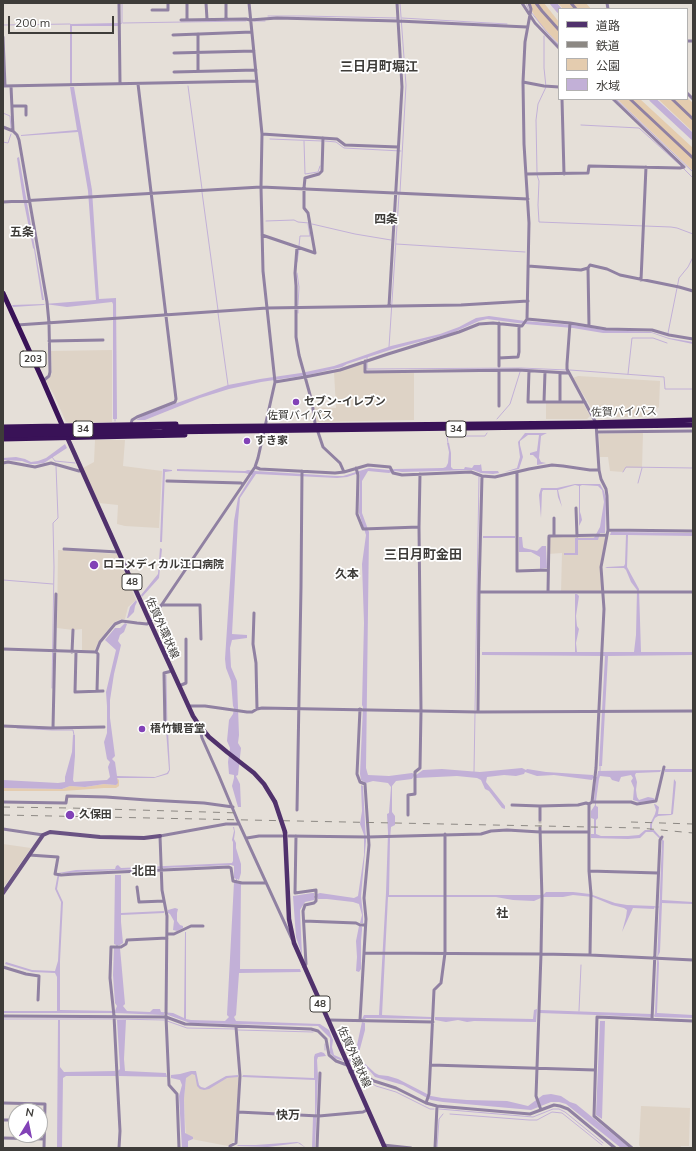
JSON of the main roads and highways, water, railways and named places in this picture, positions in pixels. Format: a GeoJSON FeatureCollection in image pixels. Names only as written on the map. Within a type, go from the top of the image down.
{"type":"FeatureCollection","features":[{"type":"Feature","properties":{"kind":"highway","name":"203"},"geometry":{"type":"LineString","coordinates":[[3,293],[67,437]]}},
{"type":"Feature","properties":{"kind":"highway","name":"佐賀バイパス"},"geometry":{"type":"LineString","coordinates":[[597,427],[693,420]]}},
{"type":"Feature","properties":{"kind":"highway","name":"34"},"geometry":{"type":"LineString","coordinates":[[62,425],[208,424],[220,429]]}},
{"type":"Feature","properties":{"kind":"highway"},"geometry":{"type":"LineString","coordinates":[[3,427],[62,425]]}},
{"type":"Feature","properties":{"kind":"highway","name":"佐賀バイパス"},"geometry":{"type":"LineString","coordinates":[[3,435],[220,429],[693,425]]}},
{"type":"Feature","properties":{"kind":"highway","name":"34"},"geometry":{"type":"LineString","coordinates":[[67,437],[206,435],[220,429]]}},
{"type":"Feature","properties":{"kind":"highway","name":"佐賀バイパス"},"geometry":{"type":"LineString","coordinates":[[3,430],[163,430]]}},
{"type":"Feature","properties":{"kind":"highway"},"geometry":{"type":"LineString","coordinates":[[3,439],[67,437]]}},
{"type":"Feature","properties":{"kind":"main road","name":"佐賀外環状線"},"geometry":{"type":"LineString","coordinates":[[67,437],[188,706],[199,725],[209,737],[254,773],[264,784],[275,802],[285,835],[289,919],[294,943],[384,1146]]}},
{"type":"Feature","properties":{"kind":"main road"},"geometry":{"type":"LineString","coordinates":[[3,893],[43,835],[50,832],[100,837],[144,838],[160,836]]}},
{"type":"Feature","properties":{"kind":"water"},"geometry":{"type":"Polygon","coordinates":[[[118,23],[118,26],[72,26],[72,84],[70,84],[70,24],[118,23]]]}},
{"type":"Feature","properties":{"kind":"water"},"geometry":{"type":"Polygon","coordinates":[[[70,87],[74,87],[92,190],[99,299],[116,298],[117,419],[113,419],[112,302],[67,307],[45,304],[13,307],[12,305],[96,300],[88,191],[78,132],[21,136],[77,130],[70,87]]]}},
{"type":"Feature","properties":{"kind":"water"},"geometry":{"type":"Polygon","coordinates":[[[19,157],[44,300],[42,300],[34,249],[23,198],[17,158],[19,157]]]}},
{"type":"Feature","properties":{"kind":"water"},"geometry":{"type":"Polygon","coordinates":[[[489,316],[573,325],[604,330],[651,332],[669,338],[693,342],[693,344],[669,339],[652,333],[603,333],[573,328],[487,319],[452,333],[393,349],[342,367],[308,375],[261,382],[229,389],[200,398],[145,420],[136,420],[145,415],[228,385],[334,366],[391,346],[440,334],[459,327],[476,318],[489,316]]]}},
{"type":"Feature","properties":{"kind":"water"},"geometry":{"type":"Polygon","coordinates":[[[525,433],[547,433],[541,436],[539,458],[541,462],[546,463],[537,465],[537,459],[533,455],[530,455],[530,453],[537,451],[539,435],[528,435],[520,441],[523,457],[519,469],[504,472],[517,468],[520,457],[518,442],[525,433]]]}},
{"type":"Feature","properties":{"kind":"water"},"geometry":{"type":"Polygon","coordinates":[[[447,443],[449,443],[451,467],[453,469],[464,469],[465,467],[472,468],[474,465],[481,464],[482,471],[498,471],[499,473],[481,473],[473,470],[396,471],[389,473],[368,471],[362,481],[362,513],[369,532],[366,768],[368,775],[389,776],[412,773],[416,775],[423,770],[442,769],[480,772],[522,768],[526,770],[546,772],[593,775],[597,777],[598,771],[661,770],[660,772],[636,773],[635,775],[637,782],[637,797],[639,800],[648,797],[655,799],[653,801],[639,802],[633,800],[634,788],[631,781],[633,778],[631,775],[621,777],[619,782],[612,780],[610,777],[600,776],[596,801],[596,806],[598,807],[598,818],[596,820],[596,834],[601,836],[639,835],[645,830],[650,830],[650,824],[656,810],[654,804],[659,807],[658,814],[671,814],[674,779],[676,782],[673,814],[658,816],[652,824],[652,830],[654,830],[664,841],[662,900],[693,902],[693,904],[662,903],[660,952],[658,956],[657,1013],[693,1015],[693,1018],[654,1016],[662,841],[653,832],[646,832],[640,838],[591,838],[591,834],[594,834],[594,819],[591,818],[591,811],[595,805],[596,779],[593,778],[592,780],[554,775],[537,776],[525,772],[524,774],[516,776],[504,775],[487,777],[486,782],[505,806],[505,809],[502,808],[489,791],[485,789],[481,780],[477,778],[457,776],[416,778],[414,776],[412,779],[396,781],[392,786],[392,812],[395,816],[395,825],[391,827],[389,895],[543,895],[546,892],[573,892],[590,894],[615,903],[655,906],[654,909],[633,908],[622,932],[627,910],[593,897],[573,895],[563,897],[543,897],[534,901],[513,900],[496,897],[388,897],[382,1015],[431,1017],[431,1019],[362,1019],[364,1015],[379,1015],[386,893],[388,833],[387,814],[389,813],[391,787],[388,783],[373,781],[366,783],[361,780],[360,774],[363,707],[364,623],[362,564],[366,535],[359,513],[359,473],[347,477],[337,478],[256,474],[240,498],[232,634],[247,635],[247,638],[232,640],[230,648],[231,667],[237,681],[238,743],[241,748],[238,775],[236,776],[240,784],[241,807],[238,807],[232,786],[234,775],[229,774],[228,762],[230,748],[227,741],[229,720],[233,714],[234,708],[231,681],[226,668],[225,659],[234,521],[238,498],[252,475],[245,473],[177,471],[177,469],[248,470],[343,476],[369,468],[389,470],[443,468],[446,467],[448,463],[449,452],[447,443]]]}},
{"type":"Feature","properties":{"kind":"water"},"geometry":{"type":"Polygon","coordinates":[[[65,444],[67,448],[44,463],[30,464],[22,461],[3,460],[3,458],[16,457],[31,462],[38,461],[46,458],[65,444]]]}},
{"type":"Feature","properties":{"kind":"water"},"geometry":{"type":"Polygon","coordinates":[[[163,469],[172,471],[165,472],[162,542],[160,542],[163,469]]]}},
{"type":"Feature","properties":{"kind":"water"},"geometry":{"type":"Polygon","coordinates":[[[575,484],[600,484],[606,499],[605,533],[600,533],[598,540],[578,540],[578,555],[564,555],[564,553],[575,553],[575,538],[594,538],[600,527],[604,502],[602,490],[598,486],[580,486],[580,512],[582,520],[579,526],[579,486],[575,485],[558,490],[562,507],[557,490],[543,490],[541,518],[539,495],[541,488],[557,488],[575,484]]]}},
{"type":"Feature","properties":{"kind":"water"},"geometry":{"type":"Polygon","coordinates":[[[611,532],[693,533],[693,536],[628,535],[627,567],[639,589],[641,652],[693,652],[693,655],[608,656],[602,766],[599,766],[605,656],[482,655],[482,652],[575,652],[575,594],[577,594],[579,596],[576,616],[577,626],[579,629],[576,643],[577,652],[634,652],[637,590],[624,568],[605,568],[624,566],[625,564],[626,535],[610,535],[611,532]]]}},
{"type":"Feature","properties":{"kind":"water"},"geometry":{"type":"Polygon","coordinates":[[[483,536],[515,536],[515,538],[483,538],[483,536]]]}},
{"type":"Feature","properties":{"kind":"water"},"geometry":{"type":"Polygon","coordinates":[[[519,537],[522,537],[524,548],[537,551],[542,546],[546,546],[547,568],[540,569],[540,557],[531,552],[519,552],[519,537]]]}},
{"type":"Feature","properties":{"kind":"water"},"geometry":{"type":"Polygon","coordinates":[[[160,548],[162,549],[159,578],[142,597],[141,595],[158,574],[160,548]]]}},
{"type":"Feature","properties":{"kind":"water"},"geometry":{"type":"Polygon","coordinates":[[[136,600],[137,602],[134,612],[127,618],[130,607],[136,600]]]}},
{"type":"Feature","properties":{"kind":"water"},"geometry":{"type":"Polygon","coordinates":[[[125,623],[127,624],[124,632],[120,635],[118,641],[121,645],[110,700],[110,718],[115,756],[112,759],[115,762],[117,776],[155,777],[167,773],[169,770],[166,730],[168,730],[170,770],[168,774],[154,778],[117,778],[118,783],[116,785],[104,784],[85,787],[70,786],[62,789],[3,788],[3,780],[58,783],[65,782],[72,752],[73,735],[75,735],[74,782],[107,780],[110,777],[108,767],[110,762],[107,759],[104,742],[107,733],[106,692],[116,650],[105,640],[115,628],[120,628],[125,623]]]}},
{"type":"Feature","properties":{"kind":"water"},"geometry":{"type":"Polygon","coordinates":[[[665,769],[693,769],[693,772],[665,772],[665,769]]]}},
{"type":"Feature","properties":{"kind":"water"},"geometry":{"type":"Polygon","coordinates":[[[361,785],[363,786],[366,841],[361,896],[363,923],[360,923],[362,915],[359,904],[353,902],[318,899],[317,897],[314,898],[314,900],[305,902],[300,910],[302,955],[296,937],[293,896],[314,893],[314,896],[317,896],[317,894],[320,893],[354,898],[358,896],[364,855],[364,835],[360,824],[362,811],[361,785]]]}},
{"type":"Feature","properties":{"kind":"water"},"geometry":{"type":"Polygon","coordinates":[[[233,827],[235,832],[234,839],[241,864],[241,873],[239,880],[237,879],[237,883],[241,884],[240,969],[300,969],[301,972],[239,973],[236,1015],[234,1017],[236,1021],[320,1024],[329,1030],[333,1040],[332,1047],[334,1055],[341,1058],[343,1061],[335,1058],[330,1053],[330,1038],[318,1026],[190,1023],[164,1013],[164,1015],[115,1013],[3,1013],[3,1011],[57,1011],[57,977],[55,973],[32,972],[5,964],[6,962],[32,970],[55,971],[58,961],[61,902],[55,889],[58,873],[76,870],[115,869],[118,865],[121,868],[232,863],[232,840],[234,831],[233,827]],[[234,866],[61,873],[57,889],[63,902],[60,961],[60,1010],[115,1011],[117,1006],[115,1003],[113,975],[114,948],[116,948],[116,945],[114,944],[115,875],[121,875],[121,913],[164,911],[164,913],[121,915],[123,943],[118,945],[118,948],[120,948],[125,1004],[123,1006],[127,1011],[150,1012],[153,1009],[160,1009],[161,1012],[173,1013],[184,1018],[186,932],[186,1019],[225,1021],[229,1017],[227,1015],[234,882],[236,879],[234,878],[234,866]]]}},
{"type":"Feature","properties":{"kind":"water"},"geometry":{"type":"Polygon","coordinates":[[[175,908],[178,909],[177,921],[183,926],[183,928],[177,931],[173,930],[174,921],[168,913],[168,910],[175,908]]]}},
{"type":"Feature","properties":{"kind":"water"},"geometry":{"type":"Polygon","coordinates":[[[359,926],[362,927],[362,930],[361,969],[359,972],[356,971],[356,941],[359,926]]]}},
{"type":"Feature","properties":{"kind":"water"},"geometry":{"type":"Polygon","coordinates":[[[537,1009],[536,1022],[467,1022],[458,1020],[446,1022],[435,1020],[435,1017],[533,1019],[534,1010],[537,1009]]]}},
{"type":"Feature","properties":{"kind":"water"},"geometry":{"type":"Polygon","coordinates":[[[540,1010],[651,1014],[651,1017],[540,1013],[540,1010]]]}},
{"type":"Feature","properties":{"kind":"water"},"geometry":{"type":"Polygon","coordinates":[[[58,1020],[60,1020],[60,1067],[64,1072],[115,1071],[116,1076],[66,1076],[63,1078],[62,1148],[57,1148],[58,1020]]]}},
{"type":"Feature","properties":{"kind":"water"},"geometry":{"type":"Polygon","coordinates":[[[117,1020],[126,1020],[124,1059],[125,1071],[166,1073],[167,1077],[119,1076],[118,1071],[120,1069],[117,1020]]]}},
{"type":"Feature","properties":{"kind":"water"},"geometry":{"type":"Polygon","coordinates":[[[600,1021],[605,1021],[602,1119],[596,1115],[600,1021]]]}},
{"type":"Feature","properties":{"kind":"water"},"geometry":{"type":"Polygon","coordinates":[[[362,1022],[365,1023],[365,1030],[357,1060],[363,1062],[379,1075],[398,1079],[431,1096],[442,1098],[507,1101],[528,1106],[543,1095],[551,1094],[561,1096],[576,1104],[630,1148],[621,1148],[566,1104],[559,1102],[551,1102],[531,1110],[443,1102],[431,1100],[403,1085],[375,1077],[363,1065],[349,1062],[347,1059],[354,1059],[362,1022]]]}},
{"type":"Feature","properties":{"kind":"water"},"geometry":{"type":"Polygon","coordinates":[[[321,1052],[326,1056],[318,1057],[317,1060],[318,1077],[315,1148],[312,1148],[313,1117],[315,1117],[315,1080],[242,1077],[243,1075],[314,1078],[314,1057],[315,1054],[321,1052]]]}},
{"type":"Feature","properties":{"kind":"water"},"geometry":{"type":"Polygon","coordinates":[[[196,1071],[199,1085],[205,1088],[226,1076],[238,1075],[238,1077],[227,1078],[209,1089],[204,1090],[197,1086],[195,1075],[192,1074],[186,1078],[184,1099],[185,1133],[193,1137],[193,1139],[188,1141],[188,1148],[182,1148],[179,1096],[182,1085],[180,1080],[171,1078],[171,1075],[196,1071]]]}},
{"type":"Feature","properties":{"kind":"water"},"geometry":{"type":"Polygon","coordinates":[[[297,1142],[306,1148],[298,1143],[268,1147],[237,1146],[238,1145],[297,1142]]]}},
{"type":"Feature","properties":{"kind":"waterway"},"geometry":{"type":"LineString","coordinates":[[120,24],[122,23],[122,3]]}},
{"type":"Feature","properties":{"kind":"waterway"},"geometry":{"type":"LineString","coordinates":[[400,3],[406,85],[400,192]]}},
{"type":"Feature","properties":{"kind":"waterway"},"geometry":{"type":"LineString","coordinates":[[526,3],[529,10]]}},
{"type":"Feature","properties":{"kind":"waterway"},"geometry":{"type":"LineString","coordinates":[[553,3],[558,9]]}},
{"type":"Feature","properties":{"kind":"waterway"},"geometry":{"type":"LineString","coordinates":[[531,12],[558,44]]}},
{"type":"Feature","properties":{"kind":"waterway"},"geometry":{"type":"LineString","coordinates":[[268,16],[397,18]]}},
{"type":"Feature","properties":{"kind":"waterway"},"geometry":{"type":"LineString","coordinates":[[402,18],[507,24]]}},
{"type":"Feature","properties":{"kind":"waterway"},"geometry":{"type":"LineString","coordinates":[[123,23],[246,21]]}},
{"type":"Feature","properties":{"kind":"waterway"},"geometry":{"type":"LineString","coordinates":[[254,21],[265,21]]}},
{"type":"Feature","properties":{"kind":"waterway"},"geometry":{"type":"LineString","coordinates":[[3,25],[70,24]]}},
{"type":"Feature","properties":{"kind":"waterway"},"geometry":{"type":"LineString","coordinates":[[537,172],[536,120],[538,104],[546,87],[544,68],[544,36]]}},
{"type":"Feature","properties":{"kind":"waterway"},"geometry":{"type":"LineString","coordinates":[[188,86],[202,189]]}},
{"type":"Feature","properties":{"kind":"waterway"},"geometry":{"type":"LineString","coordinates":[[617,100],[693,172]]}},
{"type":"Feature","properties":{"kind":"waterway"},"geometry":{"type":"LineString","coordinates":[[653,100],[693,137]]}},
{"type":"Feature","properties":{"kind":"waterway"},"geometry":{"type":"LineString","coordinates":[[3,113],[10,116],[11,128]]}},
{"type":"Feature","properties":{"kind":"waterway"},"geometry":{"type":"LineString","coordinates":[[581,125],[639,128],[681,166]]}},
{"type":"Feature","properties":{"kind":"waterway"},"geometry":{"type":"LineString","coordinates":[[3,142],[8,143],[11,134]]}},
{"type":"Feature","properties":{"kind":"waterway"},"geometry":{"type":"LineString","coordinates":[[270,139],[322,141]]}},
{"type":"Feature","properties":{"kind":"waterway"},"geometry":{"type":"LineString","coordinates":[[304,141],[305,174],[318,172],[320,166]]}},
{"type":"Feature","properties":{"kind":"waterway"},"geometry":{"type":"LineString","coordinates":[[325,141],[336,142],[344,148],[401,151]]}},
{"type":"Feature","properties":{"kind":"waterway"},"geometry":{"type":"LineString","coordinates":[[683,168],[693,178]]}},
{"type":"Feature","properties":{"kind":"waterway"},"geometry":{"type":"LineString","coordinates":[[537,175],[539,181],[539,222],[671,227],[693,234]]}},
{"type":"Feature","properties":{"kind":"waterway"},"geometry":{"type":"LineString","coordinates":[[202,192],[218,310]]}},
{"type":"Feature","properties":{"kind":"waterway"},"geometry":{"type":"LineString","coordinates":[[389,347],[399,195]]}},
{"type":"Feature","properties":{"kind":"waterway"},"geometry":{"type":"LineString","coordinates":[[266,221],[294,220],[309,223]]}},
{"type":"Feature","properties":{"kind":"waterway"},"geometry":{"type":"LineString","coordinates":[[299,246],[300,236],[310,236],[308,224]]}},
{"type":"Feature","properties":{"kind":"waterway"},"geometry":{"type":"LineString","coordinates":[[312,224],[355,234],[391,240]]}},
{"type":"Feature","properties":{"kind":"waterway"},"geometry":{"type":"LineString","coordinates":[[396,244],[525,252]]}},
{"type":"Feature","properties":{"kind":"waterway"},"geometry":{"type":"LineString","coordinates":[[297,262],[299,249]]}},
{"type":"Feature","properties":{"kind":"waterway"},"geometry":{"type":"LineString","coordinates":[[668,333],[679,278],[688,267],[693,257]]}},
{"type":"Feature","properties":{"kind":"waterway"},"geometry":{"type":"LineString","coordinates":[[297,273],[299,287],[298,305]]}},
{"type":"Feature","properties":{"kind":"waterway"},"geometry":{"type":"LineString","coordinates":[[218,313],[228,385]]}},
{"type":"Feature","properties":{"kind":"waterway"},"geometry":{"type":"LineString","coordinates":[[628,374],[632,338],[653,338],[667,343]]}},
{"type":"Feature","properties":{"kind":"waterway"},"geometry":{"type":"LineString","coordinates":[[367,357],[367,369],[521,368],[567,370]]}},
{"type":"Feature","properties":{"kind":"waterway"},"geometry":{"type":"LineString","coordinates":[[570,370],[664,377],[665,389],[693,389]]}},
{"type":"Feature","properties":{"kind":"waterway"},"geometry":{"type":"LineString","coordinates":[[497,419],[510,404],[520,372]]}},
{"type":"Feature","properties":{"kind":"waterway"},"geometry":{"type":"LineString","coordinates":[[448,443],[447,436],[485,436],[487,433]]}},
{"type":"Feature","properties":{"kind":"waterway"},"geometry":{"type":"LineString","coordinates":[[52,457],[55,461],[75,463]]}},
{"type":"Feature","properties":{"kind":"waterway"},"geometry":{"type":"LineString","coordinates":[[52,688],[54,567],[53,523],[58,518],[56,466]]}},
{"type":"Feature","properties":{"kind":"waterway"},"geometry":{"type":"LineString","coordinates":[[623,472],[626,467],[693,468]]}},
{"type":"Feature","properties":{"kind":"waterway"},"geometry":{"type":"LineString","coordinates":[[638,483],[642,468]]}},
{"type":"Feature","properties":{"kind":"waterway"},"geometry":{"type":"LineString","coordinates":[[475,710],[479,477]]}},
{"type":"Feature","properties":{"kind":"waterway"},"geometry":{"type":"LineString","coordinates":[[3,580],[53,584]]}},
{"type":"Feature","properties":{"kind":"waterway"},"geometry":{"type":"LineString","coordinates":[[166,675],[167,730]]}},
{"type":"Feature","properties":{"kind":"waterway"},"geometry":{"type":"LineString","coordinates":[[474,772],[475,713]]}},
{"type":"Feature","properties":{"kind":"waterway"},"geometry":{"type":"LineString","coordinates":[[17,728],[73,730],[74,735]]}},
{"type":"Feature","properties":{"kind":"waterway"},"geometry":{"type":"LineString","coordinates":[[600,766],[600,771]]}},
{"type":"Feature","properties":{"kind":"waterway"},"geometry":{"type":"LineString","coordinates":[[579,1011],[581,965]]}},
{"type":"Feature","properties":{"kind":"waterway"},"geometry":{"type":"LineString","coordinates":[[3,1019],[112,1019]]}},
{"type":"Feature","properties":{"kind":"waterway"},"geometry":{"type":"LineString","coordinates":[[116,1019],[164,1020]]}},
{"type":"Feature","properties":{"kind":"waterway"},"geometry":{"type":"LineString","coordinates":[[167,1021],[187,1028],[235,1029]]}},
{"type":"Feature","properties":{"kind":"waterway"},"geometry":{"type":"LineString","coordinates":[[238,1030],[313,1032]]}},
{"type":"Feature","properties":{"kind":"waterway"},"geometry":{"type":"LineString","coordinates":[[325,1044],[325,1050]]}},
{"type":"Feature","properties":{"kind":"waterway"},"geometry":{"type":"LineString","coordinates":[[357,1074],[376,1086],[396,1092],[430,1109],[434,1109]]}},
{"type":"Feature","properties":{"kind":"waterway"},"geometry":{"type":"LineString","coordinates":[[439,1109],[533,1117],[553,1109],[559,1109],[565,1112],[603,1143]]}},
{"type":"Feature","properties":{"kind":"waterway"},"geometry":{"type":"LineString","coordinates":[[450,1114],[537,1120],[552,1112],[562,1113],[602,1145]]}},
{"type":"Feature","properties":{"kind":"waterway"},"geometry":{"type":"LineString","coordinates":[[437,1148],[439,1119],[443,1114]]}},
{"type":"Feature","properties":{"kind":"tunnel"},"geometry":{"type":"LineString","coordinates":[[540,820],[540,828]]}},
{"type":"Feature","properties":{"kind":"railway"},"geometry":{"type":"LineString","coordinates":[[3,807],[240,813]]}},
{"type":"Feature","properties":{"kind":"railway"},"geometry":{"type":"LineString","coordinates":[[3,815],[640,828],[693,833]]}},
{"type":"Feature","properties":{"kind":"railway"},"geometry":{"type":"LineString","coordinates":[[631,822],[693,824]]}},
{"type":"Feature","properties":{"kind":"place","name":"セブン-イレブン"},"geometry":{"type":"Point","coordinates":[296,402]}},
{"type":"Feature","properties":{"kind":"place","name":"すき家"},"geometry":{"type":"Point","coordinates":[247,441]}},
{"type":"Feature","properties":{"kind":"place","name":"ロコメディカル江口病院"},"geometry":{"type":"Point","coordinates":[94,565]}},
{"type":"Feature","properties":{"kind":"place","name":"梧竹観音堂"},"geometry":{"type":"Point","coordinates":[142,729]}},
{"type":"Feature","properties":{"kind":"place","name":"久保田"},"geometry":{"type":"Point","coordinates":[70,815]}},
{"type":"Feature","properties":{"kind":"district","name":"三日月町堀江"},"geometry":{"type":"Point","coordinates":[379,67]}},
{"type":"Feature","properties":{"kind":"district","name":"四条"},"geometry":{"type":"Point","coordinates":[386,219]}},
{"type":"Feature","properties":{"kind":"district","name":"五条"},"geometry":{"type":"Point","coordinates":[22,232]}},
{"type":"Feature","properties":{"kind":"district","name":"三日月町金田"},"geometry":{"type":"Point","coordinates":[423,555]}},
{"type":"Feature","properties":{"kind":"district","name":"久本"},"geometry":{"type":"Point","coordinates":[347,574]}},
{"type":"Feature","properties":{"kind":"district","name":"北田"},"geometry":{"type":"Point","coordinates":[144,871]}},
{"type":"Feature","properties":{"kind":"district","name":"社"},"geometry":{"type":"Point","coordinates":[502,913]}},
{"type":"Feature","properties":{"kind":"district","name":"快万"},"geometry":{"type":"Point","coordinates":[288,1115]}}]}
